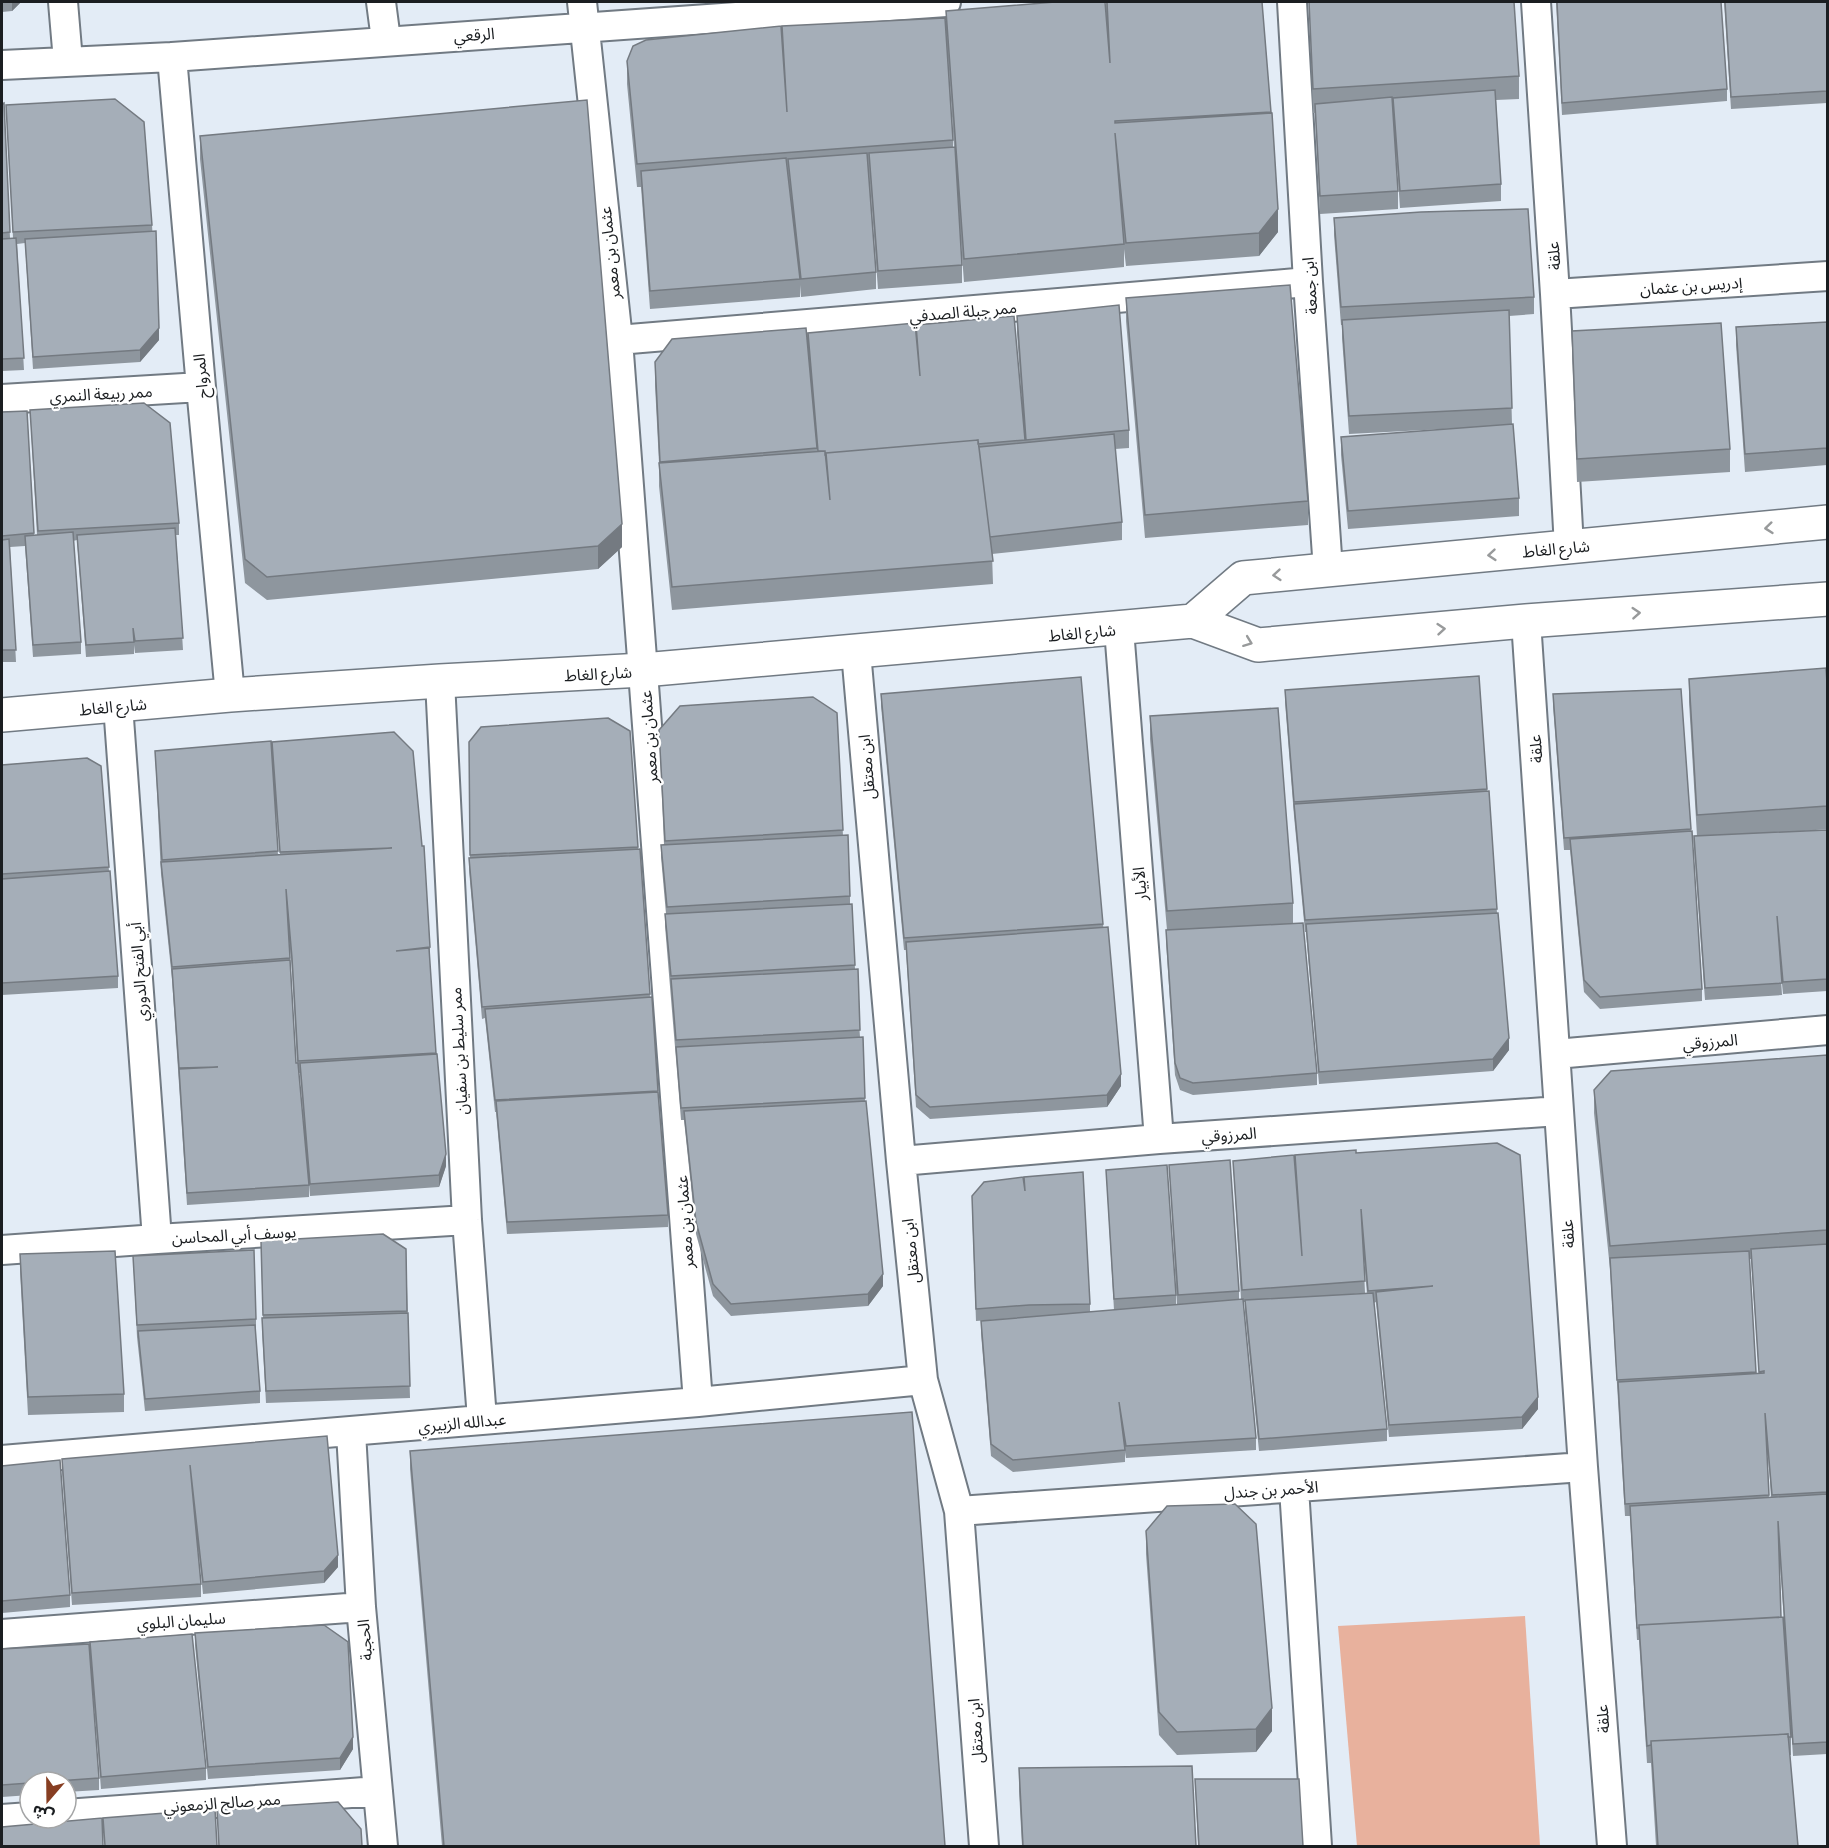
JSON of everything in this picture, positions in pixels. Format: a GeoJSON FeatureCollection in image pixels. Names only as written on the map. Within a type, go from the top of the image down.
{"type":"FeatureCollection","features":[{"type":"Feature","properties":{"kind":"street"},"geometry":{"type":"LineString","coordinates":[[63,2],[68,61]]}},
{"type":"Feature","properties":{"kind":"street"},"geometry":{"type":"LineString","coordinates":[[381,2],[386,40]]}},
{"type":"Feature","properties":{"kind":"street","name":"الرقعي"},"geometry":{"type":"LineString","coordinates":[[2,65],[172,57],[386,40],[583,14],[946,2]]}},
{"type":"Feature","properties":{"kind":"street","name":"ابن جمعة"},"geometry":{"type":"LineString","coordinates":[[1292,2],[1328,570]]}},
{"type":"Feature","properties":{"kind":"street","name":"علقة"},"geometry":{"type":"LineString","coordinates":[[1536,2],[1569,547]]}},
{"type":"Feature","properties":{"kind":"street","name":"عثمان بن معمر"},"geometry":{"type":"LineString","coordinates":[[583,14],[618,340],[698,1402]]}},
{"type":"Feature","properties":{"kind":"street","name":"المرواح"},"geometry":{"type":"LineString","coordinates":[[172,57],[230,695]]}},
{"type":"Feature","properties":{"kind":"street","name":"إدريس بن عثمان"},"geometry":{"type":"LineString","coordinates":[[1555,294],[1827,276]]}},
{"type":"Feature","properties":{"kind":"street","name":"ممر جبلة الصدفي"},"geometry":{"type":"LineString","coordinates":[[618,340],[1308,282]]}},
{"type":"Feature","properties":{"kind":"street","name":"ممر ربيعة النمري"},"geometry":{"type":"LineString","coordinates":[[2,399],[201,387]]}},
{"type":"Feature","properties":{"kind":"street","name":"شارع الغاط"},"geometry":{"type":"LineString","coordinates":[[1193,621],[1243,578],[1827,522]]}},
{"type":"Feature","properties":{"kind":"street","name":"شارع الغاط"},"geometry":{"type":"LineString","coordinates":[[2,715],[230,695],[643,670],[1193,621],[1258,645],[1526,621],[1827,599]]}},
{"type":"Feature","properties":{"kind":"street","name":"علقة"},"geometry":{"type":"LineString","coordinates":[[1526,621],[1582,1467],[1612,1846]]}},
{"type":"Feature","properties":{"kind":"street","name":"الأبيار"},"geometry":{"type":"LineString","coordinates":[[1119,629],[1160,1139]]}},
{"type":"Feature","properties":{"kind":"street","name":"ابن معتقل"},"geometry":{"type":"LineString","coordinates":[[856,652],[901,1161],[923,1380],[959,1511],[984,1846]]}},
{"type":"Feature","properties":{"kind":"street","name":"ممر سليط بن سفيان"},"geometry":{"type":"LineString","coordinates":[[440,681],[467,1220],[482,1419]]}},
{"type":"Feature","properties":{"kind":"street","name":"أبي الفتح الدوري"},"geometry":{"type":"LineString","coordinates":[[118,705],[157,1239]]}},
{"type":"Feature","properties":{"kind":"street","name":"المرزوقي"},"geometry":{"type":"LineString","coordinates":[[1556,1054],[1827,1030]]}},
{"type":"Feature","properties":{"kind":"street","name":"المرزوقي"},"geometry":{"type":"LineString","coordinates":[[901,1161],[1160,1139],[1559,1111]]}},
{"type":"Feature","properties":{"kind":"street","name":"يوسف أبي المحاسن"},"geometry":{"type":"LineString","coordinates":[[2,1250],[467,1220]]}},
{"type":"Feature","properties":{"kind":"street","name":"عبدالله الزبيري"},"geometry":{"type":"LineString","coordinates":[[2,1460],[698,1402],[923,1380]]}},
{"type":"Feature","properties":{"kind":"street","name":"الحجبة"},"geometry":{"type":"LineString","coordinates":[[351,1432],[361,1607],[382,1846]]}},
{"type":"Feature","properties":{"kind":"street","name":"الأحمر بن جندل"},"geometry":{"type":"LineString","coordinates":[[959,1511],[1582,1467]]}},
{"type":"Feature","properties":{"kind":"street"},"geometry":{"type":"LineString","coordinates":[[1294,1488],[1317,1846]]}},
{"type":"Feature","properties":{"kind":"street","name":"سليمان البلوي"},"geometry":{"type":"LineString","coordinates":[[2,1634],[361,1607]]}},
{"type":"Feature","properties":{"kind":"street","name":"ممر صالح الزمعوني"},"geometry":{"type":"LineString","coordinates":[[78,1813],[378,1791]]}},
{"type":"Feature","properties":{"kind":"street"},"geometry":{"type":"LineString","coordinates":[[2,1819],[18,1817]]}},
{"type":"Feature","properties":{"kind":"shaded area"},"geometry":{"type":"Polygon","coordinates":[[[1525,1616],[1540,1846],[1357,1846],[1338,1626],[1525,1616]]]}},
{"type":"Feature","properties":{"kind":"building"},"geometry":{"type":"Polygon","coordinates":[[[1055,2],[1105,2],[1110,63],[1107,2],[1262,2],[1271,112],[1115,121],[1115,123],[1272,113],[1278,209],[1259,233],[1126,243],[1115,133],[1124,244],[964,259],[946,11],[1055,2]]]}},
{"type":"Feature","properties":{"kind":"building"},"geometry":{"type":"Polygon","coordinates":[[[1309,2],[1514,2],[1519,76],[1313,89],[1309,2]]]}},
{"type":"Feature","properties":{"kind":"building"},"geometry":{"type":"Polygon","coordinates":[[[1557,2],[1721,2],[1727,89],[1562,103],[1557,2]]]}},
{"type":"Feature","properties":{"kind":"building"},"geometry":{"type":"Polygon","coordinates":[[[1725,2],[1827,2],[1827,91],[1731,97],[1725,2]]]}},
{"type":"Feature","properties":{"kind":"building"},"geometry":{"type":"Polygon","coordinates":[[[945,18],[953,140],[637,164],[627,61],[633,46],[646,40],[781,26],[787,112],[782,26],[945,18]]]}},
{"type":"Feature","properties":{"kind":"building"},"geometry":{"type":"Polygon","coordinates":[[[1495,90],[1501,184],[1400,191],[1393,98],[1495,90]]]}},
{"type":"Feature","properties":{"kind":"building"},"geometry":{"type":"Polygon","coordinates":[[[1392,97],[1398,191],[1320,196],[1315,104],[1392,97]]]}},
{"type":"Feature","properties":{"kind":"building"},"geometry":{"type":"Polygon","coordinates":[[[115,99],[144,122],[152,225],[13,232],[6,105],[115,99]]]}},
{"type":"Feature","properties":{"kind":"building"},"geometry":{"type":"Polygon","coordinates":[[[587,100],[622,524],[598,546],[267,577],[245,559],[200,136],[587,100]]]}},
{"type":"Feature","properties":{"kind":"building"},"geometry":{"type":"Polygon","coordinates":[[[4,103],[10,232],[2,233],[2,104],[4,103]]]}},
{"type":"Feature","properties":{"kind":"building"},"geometry":{"type":"Polygon","coordinates":[[[955,147],[962,265],[878,271],[869,153],[955,147]]]}},
{"type":"Feature","properties":{"kind":"building"},"geometry":{"type":"Polygon","coordinates":[[[867,153],[876,272],[801,279],[788,159],[867,153]]]}},
{"type":"Feature","properties":{"kind":"building"},"geometry":{"type":"Polygon","coordinates":[[[786,158],[800,279],[650,291],[641,171],[786,158]]]}},
{"type":"Feature","properties":{"kind":"building"},"geometry":{"type":"Polygon","coordinates":[[[1528,209],[1534,297],[1341,307],[1334,218],[1421,212],[1528,209]]]}},
{"type":"Feature","properties":{"kind":"building"},"geometry":{"type":"Polygon","coordinates":[[[156,231],[159,328],[140,350],[33,357],[25,239],[156,231]]]}},
{"type":"Feature","properties":{"kind":"building"},"geometry":{"type":"Polygon","coordinates":[[[16,238],[24,358],[2,359],[2,239],[16,238]]]}},
{"type":"Feature","properties":{"kind":"building"},"geometry":{"type":"Polygon","coordinates":[[[1290,285],[1308,501],[1145,515],[1126,298],[1290,285]]]}},
{"type":"Feature","properties":{"kind":"building"},"geometry":{"type":"Polygon","coordinates":[[[1119,305],[1129,430],[1026,440],[1017,316],[1119,305]]]}},
{"type":"Feature","properties":{"kind":"building"},"geometry":{"type":"Polygon","coordinates":[[[1509,310],[1512,408],[1349,416],[1342,320],[1509,310]]]}},
{"type":"Feature","properties":{"kind":"building"},"geometry":{"type":"Polygon","coordinates":[[[1014,316],[1025,440],[978,444],[978,440],[826,453],[826,455],[825,451],[818,451],[808,333],[915,323],[920,376],[916,325],[1014,316]]]}},
{"type":"Feature","properties":{"kind":"building"},"geometry":{"type":"Polygon","coordinates":[[[1827,322],[1827,448],[1745,454],[1736,327],[1827,322]]]}},
{"type":"Feature","properties":{"kind":"building"},"geometry":{"type":"Polygon","coordinates":[[[1721,323],[1730,449],[1577,459],[1572,331],[1721,323]]]}},
{"type":"Feature","properties":{"kind":"building"},"geometry":{"type":"Polygon","coordinates":[[[806,328],[817,448],[660,462],[655,362],[672,339],[806,328]]]}},
{"type":"Feature","properties":{"kind":"building"},"geometry":{"type":"Polygon","coordinates":[[[144,403],[170,423],[179,523],[38,531],[30,410],[144,403]]]}},
{"type":"Feature","properties":{"kind":"building"},"geometry":{"type":"Polygon","coordinates":[[[27,411],[34,533],[2,536],[2,412],[27,411]]]}},
{"type":"Feature","properties":{"kind":"building"},"geometry":{"type":"Polygon","coordinates":[[[1513,424],[1519,498],[1348,511],[1341,437],[1513,424]]]}},
{"type":"Feature","properties":{"kind":"building"},"geometry":{"type":"Polygon","coordinates":[[[1114,434],[1122,522],[990,537],[979,447],[1114,434]]]}},
{"type":"Feature","properties":{"kind":"building"},"geometry":{"type":"Polygon","coordinates":[[[978,440],[993,561],[672,587],[659,463],[825,451],[830,500],[826,453],[978,440]]]}},
{"type":"Feature","properties":{"kind":"building"},"geometry":{"type":"Polygon","coordinates":[[[175,528],[183,638],[135,641],[133,628],[134,642],[86,645],[77,535],[175,528]]]}},
{"type":"Feature","properties":{"kind":"building"},"geometry":{"type":"Polygon","coordinates":[[[73,532],[81,642],[33,645],[25,536],[73,532]]]}},
{"type":"Feature","properties":{"kind":"building"},"geometry":{"type":"Polygon","coordinates":[[[9,539],[16,650],[2,650],[2,540],[9,539]]]}},
{"type":"Feature","properties":{"kind":"building"},"geometry":{"type":"Polygon","coordinates":[[[1826,668],[1827,806],[1697,815],[1689,679],[1826,668]]]}},
{"type":"Feature","properties":{"kind":"building"},"geometry":{"type":"Polygon","coordinates":[[[1479,676],[1487,789],[1294,802],[1285,690],[1479,676]]]}},
{"type":"Feature","properties":{"kind":"building"},"geometry":{"type":"Polygon","coordinates":[[[1081,677],[1103,924],[904,938],[881,694],[1081,677]]]}},
{"type":"Feature","properties":{"kind":"building"},"geometry":{"type":"Polygon","coordinates":[[[1681,689],[1691,829],[1564,838],[1553,694],[1681,689]]]}},
{"type":"Feature","properties":{"kind":"building"},"geometry":{"type":"Polygon","coordinates":[[[813,697],[837,713],[843,830],[665,841],[659,730],[680,706],[813,697]]]}},
{"type":"Feature","properties":{"kind":"building"},"geometry":{"type":"Polygon","coordinates":[[[1278,708],[1293,903],[1167,911],[1150,716],[1278,708]]]}},
{"type":"Feature","properties":{"kind":"building"},"geometry":{"type":"Polygon","coordinates":[[[608,718],[630,731],[638,847],[470,855],[469,742],[481,727],[608,718]]]}},
{"type":"Feature","properties":{"kind":"building"},"geometry":{"type":"Polygon","coordinates":[[[394,732],[413,751],[422,846],[424,846],[430,947],[396,951],[429,948],[436,1053],[298,1061],[286,889],[290,958],[172,967],[161,862],[392,848],[280,852],[272,742],[394,732]]]}},
{"type":"Feature","properties":{"kind":"building"},"geometry":{"type":"Polygon","coordinates":[[[271,741],[278,851],[162,860],[155,751],[271,741]]]}},
{"type":"Feature","properties":{"kind":"building"},"geometry":{"type":"Polygon","coordinates":[[[87,758],[101,766],[109,867],[2,874],[2,765],[87,758]]]}},
{"type":"Feature","properties":{"kind":"building"},"geometry":{"type":"Polygon","coordinates":[[[1489,791],[1497,909],[1305,920],[1294,804],[1489,791]]]}},
{"type":"Feature","properties":{"kind":"building"},"geometry":{"type":"Polygon","coordinates":[[[1827,830],[1827,979],[1783,982],[1777,916],[1782,983],[1705,988],[1694,836],[1827,830]]]}},
{"type":"Feature","properties":{"kind":"building"},"geometry":{"type":"Polygon","coordinates":[[[1692,831],[1702,989],[1600,997],[1584,980],[1570,839],[1692,831]]]}},
{"type":"Feature","properties":{"kind":"building"},"geometry":{"type":"Polygon","coordinates":[[[848,835],[850,896],[667,907],[661,845],[848,835]]]}},
{"type":"Feature","properties":{"kind":"building"},"geometry":{"type":"Polygon","coordinates":[[[640,849],[650,994],[482,1007],[469,858],[640,849]]]}},
{"type":"Feature","properties":{"kind":"building"},"geometry":{"type":"Polygon","coordinates":[[[110,871],[118,976],[2,983],[2,879],[110,871]]]}},
{"type":"Feature","properties":{"kind":"building"},"geometry":{"type":"Polygon","coordinates":[[[852,904],[855,965],[671,976],[665,914],[852,904]]]}},
{"type":"Feature","properties":{"kind":"building"},"geometry":{"type":"Polygon","coordinates":[[[1498,913],[1509,1038],[1493,1059],[1319,1072],[1306,924],[1498,913]]]}},
{"type":"Feature","properties":{"kind":"building"},"geometry":{"type":"Polygon","coordinates":[[[1303,923],[1317,1073],[1193,1083],[1180,1078],[1175,1063],[1166,930],[1303,923]]]}},
{"type":"Feature","properties":{"kind":"building"},"geometry":{"type":"Polygon","coordinates":[[[1108,927],[1121,1074],[1107,1095],[930,1107],[916,1095],[906,942],[1108,927]]]}},
{"type":"Feature","properties":{"kind":"building"},"geometry":{"type":"Polygon","coordinates":[[[290,960],[296,1063],[298,1063],[309,1185],[187,1193],[179,1069],[218,1067],[179,1068],[172,969],[290,960]]]}},
{"type":"Feature","properties":{"kind":"building"},"geometry":{"type":"Polygon","coordinates":[[[858,969],[860,1030],[676,1040],[671,979],[858,969]]]}},
{"type":"Feature","properties":{"kind":"building"},"geometry":{"type":"Polygon","coordinates":[[[652,997],[658,1091],[495,1100],[485,1009],[652,997]]]}},
{"type":"Feature","properties":{"kind":"building"},"geometry":{"type":"Polygon","coordinates":[[[863,1037],[865,1098],[681,1108],[676,1047],[863,1037]]]}},
{"type":"Feature","properties":{"kind":"building"},"geometry":{"type":"Polygon","coordinates":[[[437,1054],[446,1154],[439,1175],[310,1184],[300,1063],[437,1054]]]}},
{"type":"Feature","properties":{"kind":"building"},"geometry":{"type":"Polygon","coordinates":[[[1827,1055],[1827,1230],[1610,1246],[1594,1090],[1611,1071],[1827,1055]]]}},
{"type":"Feature","properties":{"kind":"building"},"geometry":{"type":"Polygon","coordinates":[[[658,1092],[668,1215],[507,1222],[496,1101],[658,1092]]]}},
{"type":"Feature","properties":{"kind":"building"},"geometry":{"type":"Polygon","coordinates":[[[866,1101],[883,1274],[868,1294],[731,1304],[713,1284],[696,1222],[684,1111],[866,1101]]]}},
{"type":"Feature","properties":{"kind":"building"},"geometry":{"type":"Polygon","coordinates":[[[1497,1143],[1520,1155],[1538,1397],[1522,1417],[1389,1425],[1376,1292],[1433,1286],[1368,1291],[1361,1209],[1365,1281],[1242,1290],[1233,1161],[1294,1155],[1302,1256],[1295,1155],[1497,1143]]]}},
{"type":"Feature","properties":{"kind":"building"},"geometry":{"type":"Polygon","coordinates":[[[1230,1160],[1239,1291],[1178,1295],[1169,1165],[1230,1160]]]}},
{"type":"Feature","properties":{"kind":"building"},"geometry":{"type":"Polygon","coordinates":[[[1167,1165],[1176,1295],[1114,1299],[1106,1170],[1167,1165]]]}},
{"type":"Feature","properties":{"kind":"building"},"geometry":{"type":"Polygon","coordinates":[[[1083,1172],[1090,1304],[976,1309],[972,1196],[984,1182],[1023,1177],[1025,1191],[1024,1177],[1083,1172]]]}},
{"type":"Feature","properties":{"kind":"building"},"geometry":{"type":"Polygon","coordinates":[[[383,1234],[406,1249],[407,1311],[263,1315],[261,1241],[383,1234]]]}},
{"type":"Feature","properties":{"kind":"building"},"geometry":{"type":"Polygon","coordinates":[[[1827,1244],[1827,1492],[1772,1495],[1765,1413],[1769,1495],[1625,1504],[1618,1382],[1764,1373],[1764,1371],[1759,1372],[1751,1249],[1827,1244]]]}},
{"type":"Feature","properties":{"kind":"building"},"geometry":{"type":"Polygon","coordinates":[[[254,1250],[256,1319],[137,1325],[133,1256],[254,1250]]]}},
{"type":"Feature","properties":{"kind":"building"},"geometry":{"type":"Polygon","coordinates":[[[115,1251],[124,1394],[28,1397],[20,1254],[115,1251]]]}},
{"type":"Feature","properties":{"kind":"building"},"geometry":{"type":"Polygon","coordinates":[[[1749,1251],[1756,1372],[1617,1380],[1610,1258],[1749,1251]]]}},
{"type":"Feature","properties":{"kind":"building"},"geometry":{"type":"Polygon","coordinates":[[[1373,1293],[1387,1429],[1259,1439],[1245,1300],[1373,1293]]]}},
{"type":"Feature","properties":{"kind":"building"},"geometry":{"type":"Polygon","coordinates":[[[1243,1299],[1256,1438],[1126,1446],[1119,1402],[1125,1450],[1013,1460],[991,1444],[981,1321],[1243,1299]]]}},
{"type":"Feature","properties":{"kind":"building"},"geometry":{"type":"Polygon","coordinates":[[[408,1313],[410,1386],[266,1391],[262,1318],[408,1313]]]}},
{"type":"Feature","properties":{"kind":"building"},"geometry":{"type":"Polygon","coordinates":[[[255,1325],[260,1391],[145,1399],[138,1331],[255,1325]]]}},
{"type":"Feature","properties":{"kind":"building"},"geometry":{"type":"Polygon","coordinates":[[[912,1412],[945,1846],[444,1846],[410,1451],[912,1412]]]}},
{"type":"Feature","properties":{"kind":"building"},"geometry":{"type":"Polygon","coordinates":[[[327,1436],[338,1555],[324,1571],[203,1582],[190,1465],[201,1584],[72,1593],[62,1459],[327,1436]]]}},
{"type":"Feature","properties":{"kind":"building"},"geometry":{"type":"Polygon","coordinates":[[[60,1460],[70,1595],[2,1601],[2,1466],[60,1460]]]}},
{"type":"Feature","properties":{"kind":"building"},"geometry":{"type":"Polygon","coordinates":[[[1827,1494],[1827,1742],[1793,1744],[1778,1521],[1781,1617],[1639,1625],[1637,1628],[1630,1506],[1827,1494]]]}},
{"type":"Feature","properties":{"kind":"building"},"geometry":{"type":"Polygon","coordinates":[[[1235,1504],[1256,1524],[1272,1708],[1256,1729],[1177,1732],[1159,1712],[1146,1531],[1167,1506],[1235,1504]]]}},
{"type":"Feature","properties":{"kind":"building"},"geometry":{"type":"Polygon","coordinates":[[[1783,1617],[1791,1737],[1788,1737],[1788,1734],[1651,1741],[1651,1745],[1647,1746],[1639,1625],[1783,1617]]]}},
{"type":"Feature","properties":{"kind":"building"},"geometry":{"type":"Polygon","coordinates":[[[324,1625],[348,1642],[353,1737],[340,1758],[208,1767],[195,1633],[324,1625]]]}},
{"type":"Feature","properties":{"kind":"building"},"geometry":{"type":"Polygon","coordinates":[[[192,1634],[206,1768],[101,1777],[90,1642],[192,1634]]]}},
{"type":"Feature","properties":{"kind":"building"},"geometry":{"type":"Polygon","coordinates":[[[89,1644],[99,1778],[78,1780],[78,1770],[18,1770],[18,1784],[2,1785],[2,1649],[89,1644]]]}},
{"type":"Feature","properties":{"kind":"building"},"geometry":{"type":"Polygon","coordinates":[[[1788,1734],[1798,1846],[1658,1846],[1651,1741],[1788,1734]]]}},
{"type":"Feature","properties":{"kind":"building"},"geometry":{"type":"Polygon","coordinates":[[[1192,1766],[1196,1846],[1023,1846],[1019,1768],[1192,1766]]]}},
{"type":"Feature","properties":{"kind":"building"},"geometry":{"type":"Polygon","coordinates":[[[1195,1779],[1299,1779],[1303,1846],[1199,1846],[1195,1779]]]}},
{"type":"Feature","properties":{"kind":"building"},"geometry":{"type":"Polygon","coordinates":[[[338,1802],[361,1829],[362,1846],[219,1846],[217,1810],[338,1802]]]}},
{"type":"Feature","properties":{"kind":"building"},"geometry":{"type":"Polygon","coordinates":[[[215,1809],[217,1846],[105,1846],[103,1818],[215,1809]]]}},
{"type":"Feature","properties":{"kind":"building"},"geometry":{"type":"Polygon","coordinates":[[[102,1818],[103,1846],[2,1846],[2,1827],[18,1826],[18,1830],[78,1830],[78,1820],[102,1818]]]}}]}
